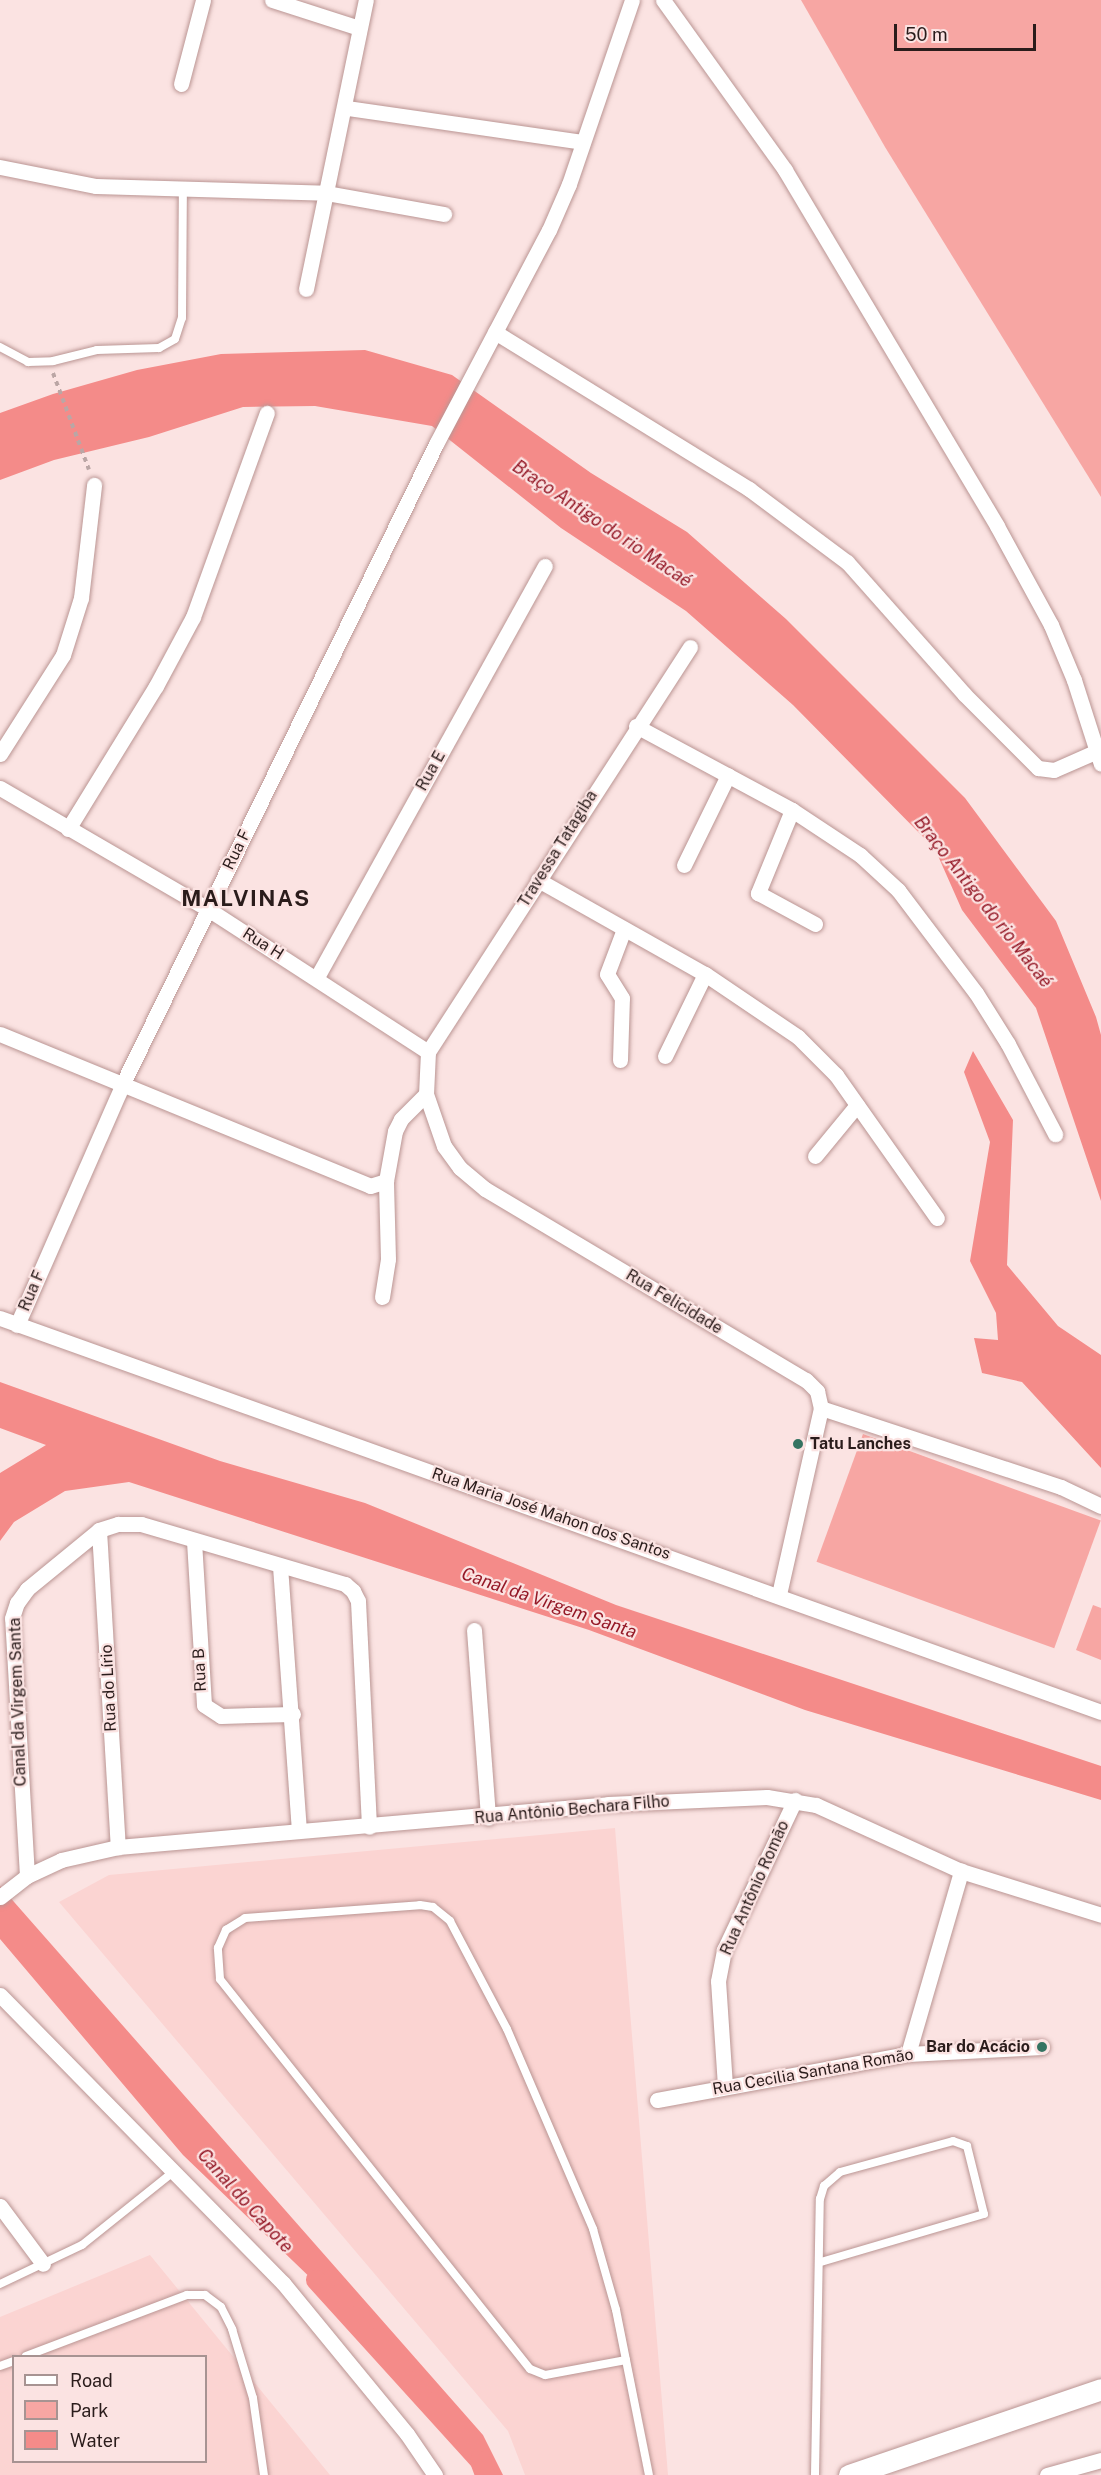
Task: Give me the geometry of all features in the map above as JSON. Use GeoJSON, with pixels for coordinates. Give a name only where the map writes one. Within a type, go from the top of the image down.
{"type":"FeatureCollection","features":[{"type":"Feature","properties":{"kind":"main road"},"geometry":{"type":"LineString","coordinates":[[849,2475],[1101,2389]]}},
{"type":"Feature","properties":{"kind":"street"},"geometry":{"type":"LineString","coordinates":[[180,84],[203,0]]}},
{"type":"Feature","properties":{"kind":"street"},"geometry":{"type":"LineString","coordinates":[[272,0],[360,28]]}},
{"type":"Feature","properties":{"kind":"street"},"geometry":{"type":"LineString","coordinates":[[306,289],[347,108],[366,0]]}},
{"type":"Feature","properties":{"kind":"street","name":"Rua F"},"geometry":{"type":"LineString","coordinates":[[17,1325],[123,1083],[436,444],[549,230],[632,0]]}},
{"type":"Feature","properties":{"kind":"street"},"geometry":{"type":"LineString","coordinates":[[495,332],[749,489],[847,562],[964,694],[1038,768],[1054,770],[1099,757],[1051,625],[997,526],[785,170],[663,0]]}},
{"type":"Feature","properties":{"kind":"street"},"geometry":{"type":"LineString","coordinates":[[347,108],[582,142]]}},
{"type":"Feature","properties":{"kind":"street"},"geometry":{"type":"LineString","coordinates":[[0,167],[41,178],[96,186],[326,193],[444,214]]}},
{"type":"Feature","properties":{"kind":"street"},"geometry":{"type":"LineString","coordinates":[[68,829],[156,686],[193,616],[267,413]]}},
{"type":"Feature","properties":{"kind":"street"},"geometry":{"type":"LineString","coordinates":[[0,754],[63,655],[81,598],[94,485]]}},
{"type":"Feature","properties":{"kind":"street","name":"Rua E"},"geometry":{"type":"LineString","coordinates":[[316,977],[545,566]]}},
{"type":"Feature","properties":{"kind":"street","name":"Travessa Tatagiba"},"geometry":{"type":"LineString","coordinates":[[428,1052],[636,726],[690,647]]}},
{"type":"Feature","properties":{"kind":"street"},"geometry":{"type":"LineString","coordinates":[[636,726],[792,810],[860,855],[898,890],[976,993],[1008,1044],[1054,1134]]}},
{"type":"Feature","properties":{"kind":"street"},"geometry":{"type":"LineString","coordinates":[[684,865],[728,775]]}},
{"type":"Feature","properties":{"kind":"street","name":"Rua H"},"geometry":{"type":"LineString","coordinates":[[0,788],[208,909],[316,977],[428,1052]]}},
{"type":"Feature","properties":{"kind":"street"},"geometry":{"type":"LineString","coordinates":[[792,810],[758,893],[815,924]]}},
{"type":"Feature","properties":{"kind":"street"},"geometry":{"type":"LineString","coordinates":[[538,880],[705,974],[798,1037],[836,1075],[937,1218]]}},
{"type":"Feature","properties":{"kind":"street"},"geometry":{"type":"LineString","coordinates":[[620,1060],[622,998],[607,974],[624,929]]}},
{"type":"Feature","properties":{"kind":"street"},"geometry":{"type":"LineString","coordinates":[[665,1056],[705,974]]}},
{"type":"Feature","properties":{"kind":"street"},"geometry":{"type":"LineString","coordinates":[[0,1034],[370,1186],[379,1186],[386,1180]]}},
{"type":"Feature","properties":{"kind":"street","name":"Rua Felicidade"},"geometry":{"type":"LineString","coordinates":[[428,1052],[426,1094],[444,1146],[460,1168],[485,1189],[806,1380],[817,1391],[821,1408]]}},
{"type":"Feature","properties":{"kind":"street"},"geometry":{"type":"LineString","coordinates":[[382,1297],[388,1259],[386,1180],[395,1131],[426,1094]]}},
{"type":"Feature","properties":{"kind":"street"},"geometry":{"type":"LineString","coordinates":[[815,1156],[857,1106]]}},
{"type":"Feature","properties":{"kind":"street","name":"Rua Maria José Mahon dos Santos"},"geometry":{"type":"LineString","coordinates":[[0,1318],[780,1594],[1101,1712]]}},
{"type":"Feature","properties":{"kind":"street"},"geometry":{"type":"LineString","coordinates":[[780,1594],[821,1408],[1061,1487],[1101,1506]]}},
{"type":"Feature","properties":{"kind":"street","name":"Canal da Virgem Santa"},"geometry":{"type":"LineString","coordinates":[[27,1876],[12,1618],[16,1603],[27,1589],[99,1530],[118,1524],[141,1524],[345,1584],[358,1601],[369,1827]]}},
{"type":"Feature","properties":{"kind":"street","name":"Rua do Lírio"},"geometry":{"type":"LineString","coordinates":[[99,1530],[118,1847]]}},
{"type":"Feature","properties":{"kind":"street","name":"Rua B"},"geometry":{"type":"LineString","coordinates":[[194,1541],[204,1705],[220,1716],[293,1714]]}},
{"type":"Feature","properties":{"kind":"street"},"geometry":{"type":"LineString","coordinates":[[280,1566],[293,1714],[299,1829]]}},
{"type":"Feature","properties":{"kind":"street"},"geometry":{"type":"LineString","coordinates":[[474,1630],[488,1817]]}},
{"type":"Feature","properties":{"kind":"street","name":"Rua Antônio Bechara Filho"},"geometry":{"type":"LineString","coordinates":[[4,1894],[27,1876],[61,1860],[118,1847],[299,1829],[369,1827],[488,1817],[608,1804],[766,1797],[816,1804],[962,1871],[1101,1915]]}},
{"type":"Feature","properties":{"kind":"street","name":"Rua Antônio Romão"},"geometry":{"type":"LineString","coordinates":[[725,2086],[718,1981],[724,1950],[795,1800]]}},
{"type":"Feature","properties":{"kind":"street"},"geometry":{"type":"LineString","coordinates":[[908,2054],[962,1871]]}},
{"type":"Feature","properties":{"kind":"street"},"geometry":{"type":"LineString","coordinates":[[0,1995],[172,2173],[283,2283],[407,2434],[435,2475]]}},
{"type":"Feature","properties":{"kind":"street","name":"Rua Cecilia Santana Romão"},"geometry":{"type":"LineString","coordinates":[[657,2100],[908,2054],[1042,2047]]}},
{"type":"Feature","properties":{"kind":"street"},"geometry":{"type":"LineString","coordinates":[[0,2206],[43,2264]]}},
{"type":"Feature","properties":{"kind":"street"},"geometry":{"type":"LineString","coordinates":[[1047,2475],[1101,2460]]}},
{"type":"Feature","properties":{"kind":"lane"},"geometry":{"type":"LineString","coordinates":[[0,347],[28,362],[49,361],[97,350],[159,348],[175,339],[182,318],[183,188]]}},
{"type":"Feature","properties":{"kind":"lane"},"geometry":{"type":"LineString","coordinates":[[626,2360],[545,2374],[530,2369],[220,1979],[218,1948],[226,1930],[245,1918],[420,1905],[433,1907],[450,1921],[507,2029],[593,2229],[626,2360],[649,2475]]}},
{"type":"Feature","properties":{"kind":"lane"},"geometry":{"type":"LineString","coordinates":[[815,2475],[821,2262],[820,2199],[831,2179],[840,2172],[953,2140],[967,2146],[984,2214],[821,2262]]}},
{"type":"Feature","properties":{"kind":"lane"},"geometry":{"type":"LineString","coordinates":[[0,2284],[43,2264],[107,2228],[172,2173]]}},
{"type":"Feature","properties":{"kind":"lane"},"geometry":{"type":"LineString","coordinates":[[29,2355],[187,2295],[205,2295],[221,2307],[232,2329],[253,2398],[264,2475]]}},
{"type":"Feature","properties":{"kind":"path"},"geometry":{"type":"LineString","coordinates":[[49,361],[94,485]]}},
{"type":"Feature","properties":{"kind":"shaded area"},"geometry":{"type":"Polygon","coordinates":[[[615,1828],[668,2475],[525,2475],[508,2431],[59,1902],[109,1875],[615,1828]]]}},
{"type":"Feature","properties":{"kind":"shaded area"},"geometry":{"type":"Polygon","coordinates":[[[150,2255],[330,2475],[0,2475],[0,2317],[150,2255]]]}},
{"type":"Feature","properties":{"kind":"green space"},"geometry":{"type":"Polygon","coordinates":[[[801,0],[1101,0],[1101,497],[885,147],[801,0]]]}},
{"type":"Feature","properties":{"kind":"green space"},"geometry":{"type":"Polygon","coordinates":[[[863,1434],[1101,1521],[1054,1648],[816,1562],[863,1434]]]}},
{"type":"Feature","properties":{"kind":"green space"},"geometry":{"type":"Polygon","coordinates":[[[1093,1605],[1101,1608],[1101,1660],[1076,1650],[1093,1605]]]}},
{"type":"Feature","properties":{"kind":"water","name":"Braço Antigo do rio Macaé"},"geometry":{"type":"Polygon","coordinates":[[[365,350],[452,375],[591,473],[687,532],[786,619],[965,798],[1056,921],[1096,1017],[1101,1035],[1101,1201],[1036,1008],[962,910],[935,849],[793,705],[686,611],[561,528],[432,426],[315,406],[243,407],[149,437],[54,460],[0,480],[0,413],[53,394],[137,370],[221,354],[365,350]]]}},
{"type":"Feature","properties":{"kind":"water"},"geometry":{"type":"Polygon","coordinates":[[[973,1051],[1013,1120],[1007,1265],[1058,1326],[1101,1355],[1101,1468],[1022,1382],[982,1373],[974,1338],[998,1340],[996,1313],[970,1261],[990,1142],[964,1072],[973,1051]]]}},
{"type":"Feature","properties":{"kind":"water"},"geometry":{"type":"Polygon","coordinates":[[[0,1382],[220,1461],[365,1503],[616,1605],[1101,1766],[1101,1800],[805,1710],[589,1630],[129,1482],[65,1491],[14,1522],[0,1541],[0,1473],[46,1445],[0,1428],[0,1382]]]}},
{"type":"Feature","properties":{"kind":"water"},"geometry":{"type":"Polygon","coordinates":[[[0,1886],[483,2435],[503,2475],[479,2475],[465,2443],[347,2313],[183,2155],[0,1939],[0,1886]]]}},
{"type":"Feature","properties":{"kind":"waterway","name":"Canal do Capote"},"geometry":{"type":"LineString","coordinates":[[316,2280],[480,2461],[485,2475]]}},
{"type":"Feature","properties":{"kind":"place","name":"Tatu Lanches"},"geometry":{"type":"Point","coordinates":[798,1444]}},
{"type":"Feature","properties":{"kind":"place","name":"Bar do Acácio"},"geometry":{"type":"Point","coordinates":[1042,2047]}},
{"type":"Feature","properties":{"kind":"district","name":"MALVINAS"},"geometry":{"type":"Point","coordinates":[246,899]}}]}
